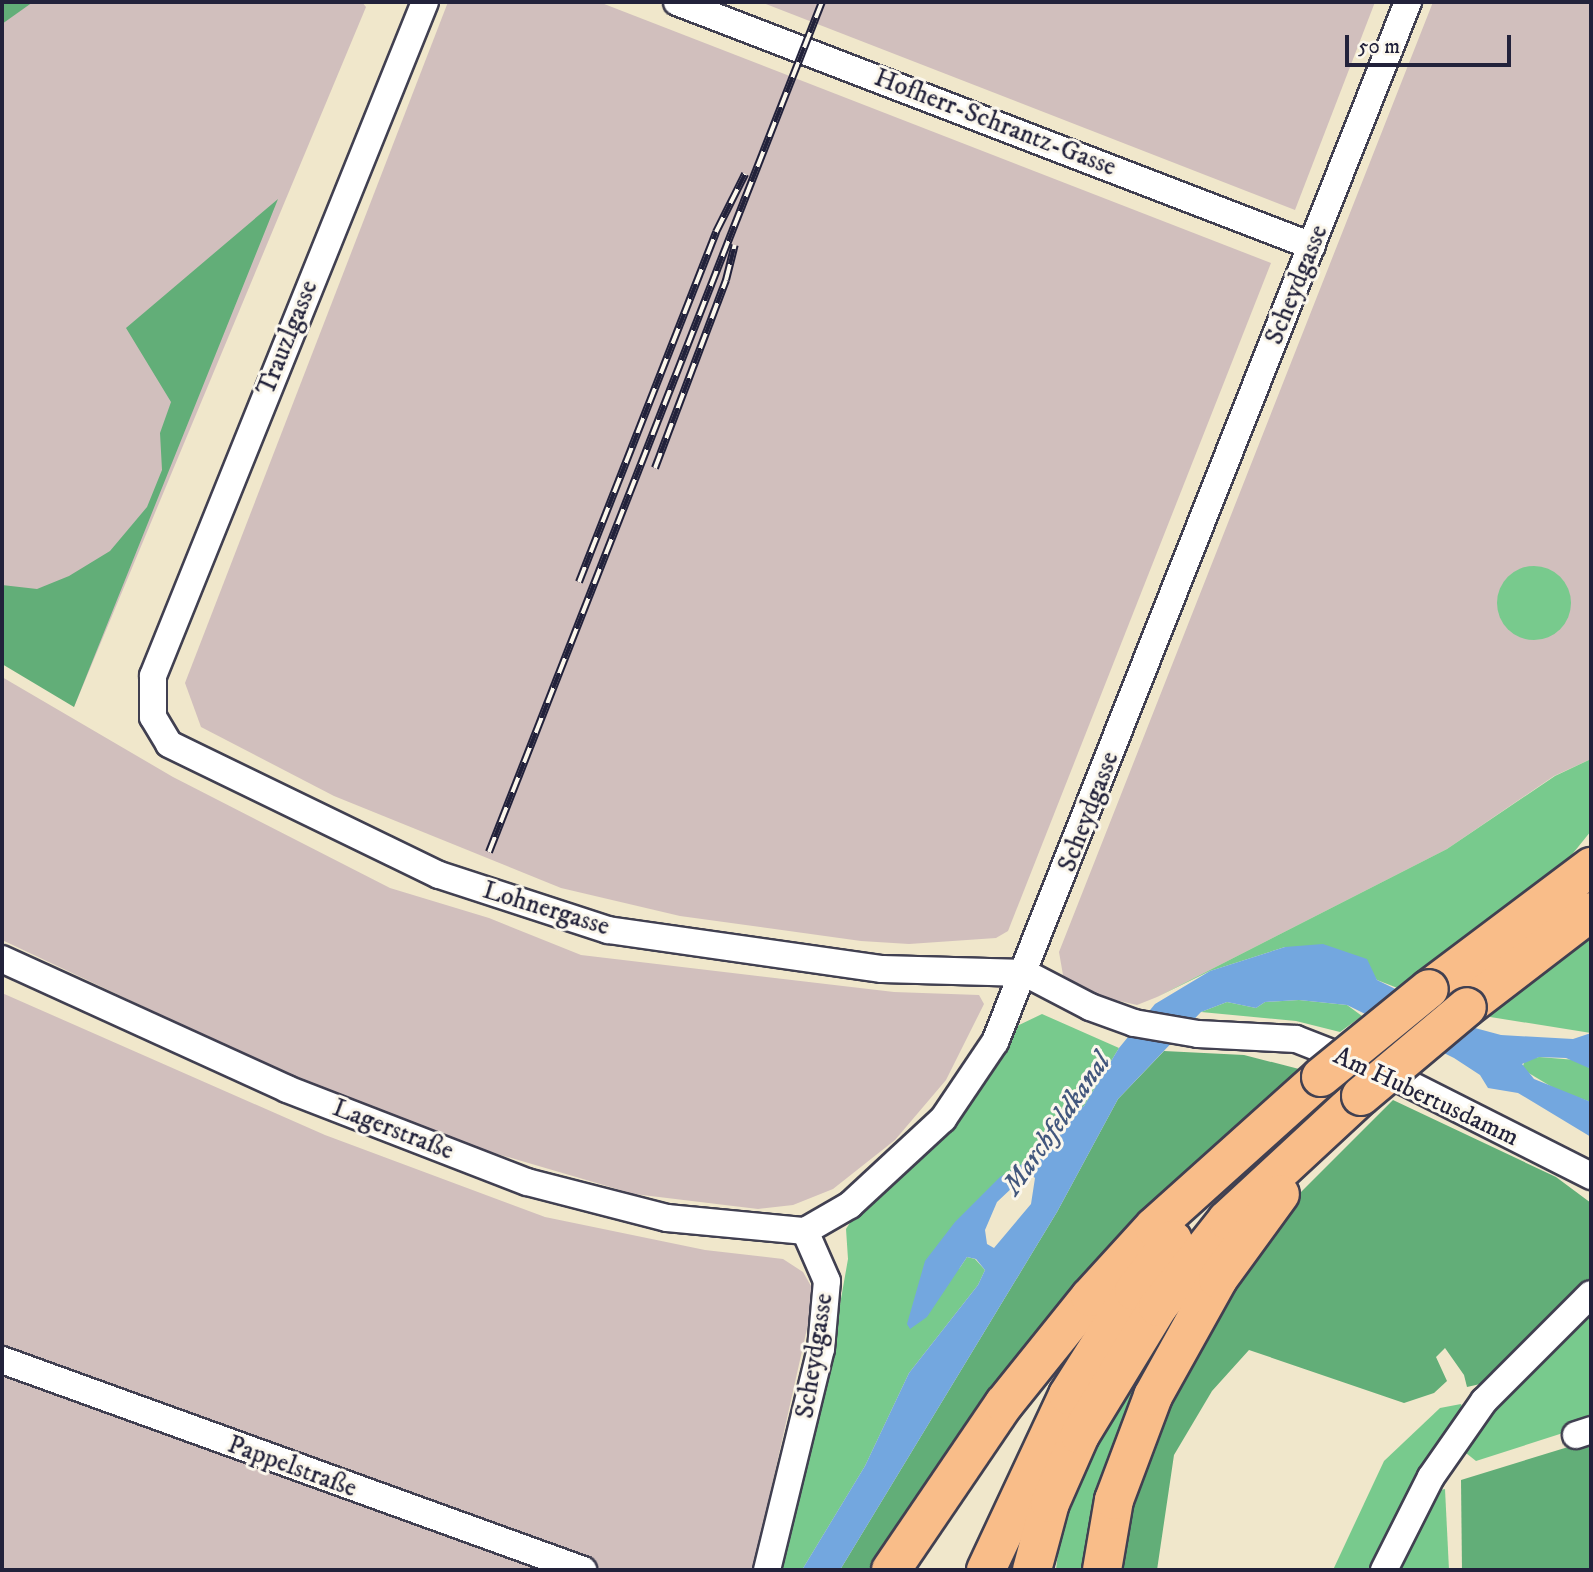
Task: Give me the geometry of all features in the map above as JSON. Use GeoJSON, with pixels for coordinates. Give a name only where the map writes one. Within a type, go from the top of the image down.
{"type":"FeatureCollection","features":[{"type":"Feature","properties":{"kind":"highway"},"geometry":{"type":"LineString","coordinates":[[891,1570],[959,1466],[1047,1348],[1154,1227],[1321,1077],[1429,989],[1591,867]]}},
{"type":"Feature","properties":{"kind":"highway"},"geometry":{"type":"LineString","coordinates":[[1032,1570],[1063,1471],[1129,1350],[1227,1220],[1360,1097],[1466,1007],[1591,912]]}},
{"type":"Feature","properties":{"kind":"highway"},"geometry":{"type":"LineString","coordinates":[[1102,1570],[1107,1532],[1123,1469],[1171,1358],[1218,1279],[1319,1136]]}},
{"type":"Feature","properties":{"kind":"highway"},"geometry":{"type":"LineString","coordinates":[[986,1570],[1040,1450],[1101,1340],[1242,1149]]}},
{"type":"Feature","properties":{"kind":"street","name":"Trauzlgasse"},"geometry":{"type":"LineString","coordinates":[[153,676],[425,2]]}},
{"type":"Feature","properties":{"kind":"street","name":"Hofherr-Schrantz-Gasse"},"geometry":{"type":"LineString","coordinates":[[677,2],[1312,246]]}},
{"type":"Feature","properties":{"kind":"street","name":"Scheydgasse"},"geometry":{"type":"LineString","coordinates":[[767,1570],[821,1349],[827,1281],[804,1231],[850,1205],[943,1119],[995,1042],[1025,973],[1408,2]]}},
{"type":"Feature","properties":{"kind":"street","name":"Lohnergasse"},"geometry":{"type":"LineString","coordinates":[[153,676],[153,717],[169,744],[439,875],[608,930],[684,944],[882,970],[1025,973]]}},
{"type":"Feature","properties":{"kind":"street","name":"Lagerstraße"},"geometry":{"type":"LineString","coordinates":[[2,959],[287,1089],[527,1182],[667,1218],[804,1231]]}},
{"type":"Feature","properties":{"kind":"street","name":"Am Hubertusdamm"},"geometry":{"type":"LineString","coordinates":[[1025,973],[1090,1007],[1134,1023],[1198,1034],[1296,1039],[1403,1081],[1591,1176]]}},
{"type":"Feature","properties":{"kind":"street"},"geometry":{"type":"LineString","coordinates":[[1384,1570],[1431,1477],[1484,1401],[1591,1294]]}},
{"type":"Feature","properties":{"kind":"street","name":"Pappelstraße"},"geometry":{"type":"LineString","coordinates":[[2,1360],[583,1570]]}},
{"type":"Feature","properties":{"kind":"shaded area"},"geometry":{"type":"Polygon","coordinates":[[[29,2],[362,2],[366,7],[74,707],[2,636],[2,23],[29,2]]]}},
{"type":"Feature","properties":{"kind":"shaded area"},"geometry":{"type":"Polygon","coordinates":[[[448,2],[599,2],[1271,263],[1008,931],[996,938],[909,944],[861,941],[680,916],[561,888],[334,796],[201,727],[185,683],[448,2]]]}},
{"type":"Feature","properties":{"kind":"shaded area"},"geometry":{"type":"Polygon","coordinates":[[[761,2],[1375,2],[1295,210],[761,2]]]}},
{"type":"Feature","properties":{"kind":"shaded area"},"geometry":{"type":"Polygon","coordinates":[[[1433,2],[1591,2],[1591,759],[1554,776],[1447,849],[1157,997],[1137,1005],[1085,993],[1063,975],[1059,952],[1433,2]]]}},
{"type":"Feature","properties":{"kind":"shaded area"},"geometry":{"type":"Polygon","coordinates":[[[2,677],[173,777],[390,888],[489,918],[581,955],[894,992],[979,995],[984,1004],[946,1080],[895,1140],[833,1189],[793,1205],[758,1209],[634,1194],[443,1138],[295,1078],[2,940],[2,677]]]}},
{"type":"Feature","properties":{"kind":"shaded area"},"geometry":{"type":"Polygon","coordinates":[[[2,993],[325,1135],[545,1217],[705,1250],[783,1259],[803,1272],[815,1293],[753,1570],[2,1569],[2,993]]]}},
{"type":"Feature","properties":{"kind":"green space"},"geometry":{"type":"Polygon","coordinates":[[[2,2],[33,2],[2,24],[2,2]]]}},
{"type":"Feature","properties":{"kind":"green space"},"geometry":{"type":"Polygon","coordinates":[[[278,199],[74,707],[2,664],[2,585],[37,589],[69,576],[110,551],[147,507],[162,470],[160,433],[171,402],[126,328],[278,199]]]}},
{"type":"Feature","properties":{"kind":"green space"},"geometry":{"type":"Polygon","coordinates":[[[1534,566],[1548,569],[1560,577],[1568,589],[1571,603],[1568,617],[1560,629],[1548,637],[1534,640],[1520,637],[1508,629],[1500,617],[1497,603],[1500,589],[1508,577],[1520,569],[1534,566]]]}},
{"type":"Feature","properties":{"kind":"green space"},"geometry":{"type":"Polygon","coordinates":[[[1591,759],[1591,831],[1553,878],[1400,989],[1377,980],[1368,968],[1285,947],[1210,971],[1157,997],[1447,849],[1555,776],[1591,759]]]}},
{"type":"Feature","properties":{"kind":"green space"},"geometry":{"type":"Polygon","coordinates":[[[1591,934],[1591,1033],[1484,1016],[1591,934]]]}},
{"type":"Feature","properties":{"kind":"green space"},"geometry":{"type":"Polygon","coordinates":[[[1299,1000],[1347,1005],[1362,1016],[1340,1032],[1296,1021],[1201,1012],[1227,1002],[1256,1008],[1265,1002],[1299,1000]]]}},
{"type":"Feature","properties":{"kind":"green space"},"geometry":{"type":"Polygon","coordinates":[[[1042,1014],[1119,1048],[1084,1106],[1057,1125],[1045,1151],[1000,1178],[985,1196],[959,1269],[967,1257],[975,1259],[985,1270],[978,1285],[909,1373],[865,1466],[802,1570],[770,1570],[832,1350],[848,1259],[846,1229],[861,1205],[985,1079],[1017,1026],[1042,1014]]]}},
{"type":"Feature","properties":{"kind":"green space"},"geometry":{"type":"Polygon","coordinates":[[[1164,1051],[1244,1055],[1299,1069],[1142,1216],[876,1570],[840,1570],[1057,1212],[1118,1099],[1164,1051]]]}},
{"type":"Feature","properties":{"kind":"green space"},"geometry":{"type":"Polygon","coordinates":[[[1539,1057],[1576,1060],[1591,1069],[1591,1102],[1557,1090],[1522,1069],[1525,1060],[1539,1057]]]}},
{"type":"Feature","properties":{"kind":"green space"},"geometry":{"type":"Polygon","coordinates":[[[1393,1100],[1556,1177],[1591,1203],[1591,1280],[1489,1382],[1467,1387],[1464,1375],[1445,1348],[1436,1357],[1447,1381],[1434,1393],[1404,1403],[1249,1350],[1212,1391],[1174,1455],[1157,1570],[1119,1570],[1130,1507],[1166,1409],[1213,1320],[1278,1215],[1393,1100]]]}},
{"type":"Feature","properties":{"kind":"green space"},"geometry":{"type":"Polygon","coordinates":[[[1207,1260],[1089,1570],[1056,1570],[1060,1534],[1126,1379],[1207,1260]]]}},
{"type":"Feature","properties":{"kind":"green space"},"geometry":{"type":"Polygon","coordinates":[[[1591,1310],[1591,1424],[1476,1461],[1466,1453],[1471,1434],[1591,1310]]]}},
{"type":"Feature","properties":{"kind":"green space"},"geometry":{"type":"Polygon","coordinates":[[[1461,1404],[1464,1412],[1370,1570],[1333,1570],[1384,1461],[1440,1408],[1461,1404]]]}},
{"type":"Feature","properties":{"kind":"green space"},"geometry":{"type":"Polygon","coordinates":[[[1591,1440],[1591,1570],[1462,1570],[1461,1480],[1591,1440]]]}},
{"type":"Feature","properties":{"kind":"green space"},"geometry":{"type":"Polygon","coordinates":[[[1445,1489],[1449,1570],[1396,1570],[1431,1492],[1445,1489]]]}},
{"type":"Feature","properties":{"kind":"water"},"geometry":{"type":"Polygon","coordinates":[[[1323,944],[1367,959],[1377,980],[1475,1028],[1501,1035],[1573,1039],[1591,1033],[1591,1069],[1566,1058],[1539,1057],[1522,1064],[1534,1079],[1591,1102],[1591,1137],[1518,1093],[1488,1088],[1480,1075],[1454,1058],[1347,1005],[1299,1000],[1265,1002],[1256,1008],[1227,1002],[1201,1012],[1118,1099],[1057,1212],[840,1570],[802,1570],[865,1466],[909,1373],[978,1285],[985,1270],[976,1259],[967,1257],[927,1317],[910,1329],[907,1324],[925,1261],[955,1222],[1000,1177],[1045,1151],[1057,1125],[1084,1106],[1119,1048],[1155,1004],[1210,971],[1285,947],[1323,944]],[[1029,1172],[997,1202],[985,1230],[987,1244],[994,1248],[1031,1204],[1035,1178],[1029,1172]]]}},
{"type":"Feature","properties":{"kind":"railway"},"geometry":{"type":"LineString","coordinates":[[489,852],[822,2]]}},
{"type":"Feature","properties":{"kind":"railway"},"geometry":{"type":"LineString","coordinates":[[579,582],[716,232],[745,174]]}},
{"type":"Feature","properties":{"kind":"railway"},"geometry":{"type":"LineString","coordinates":[[655,468],[726,280],[735,245]]}},
{"type":"Feature","properties":{"kind":"water label","name":"Marchfeldkanal"},"geometry":{"type":"Point","coordinates":[1057,1124]}}]}
